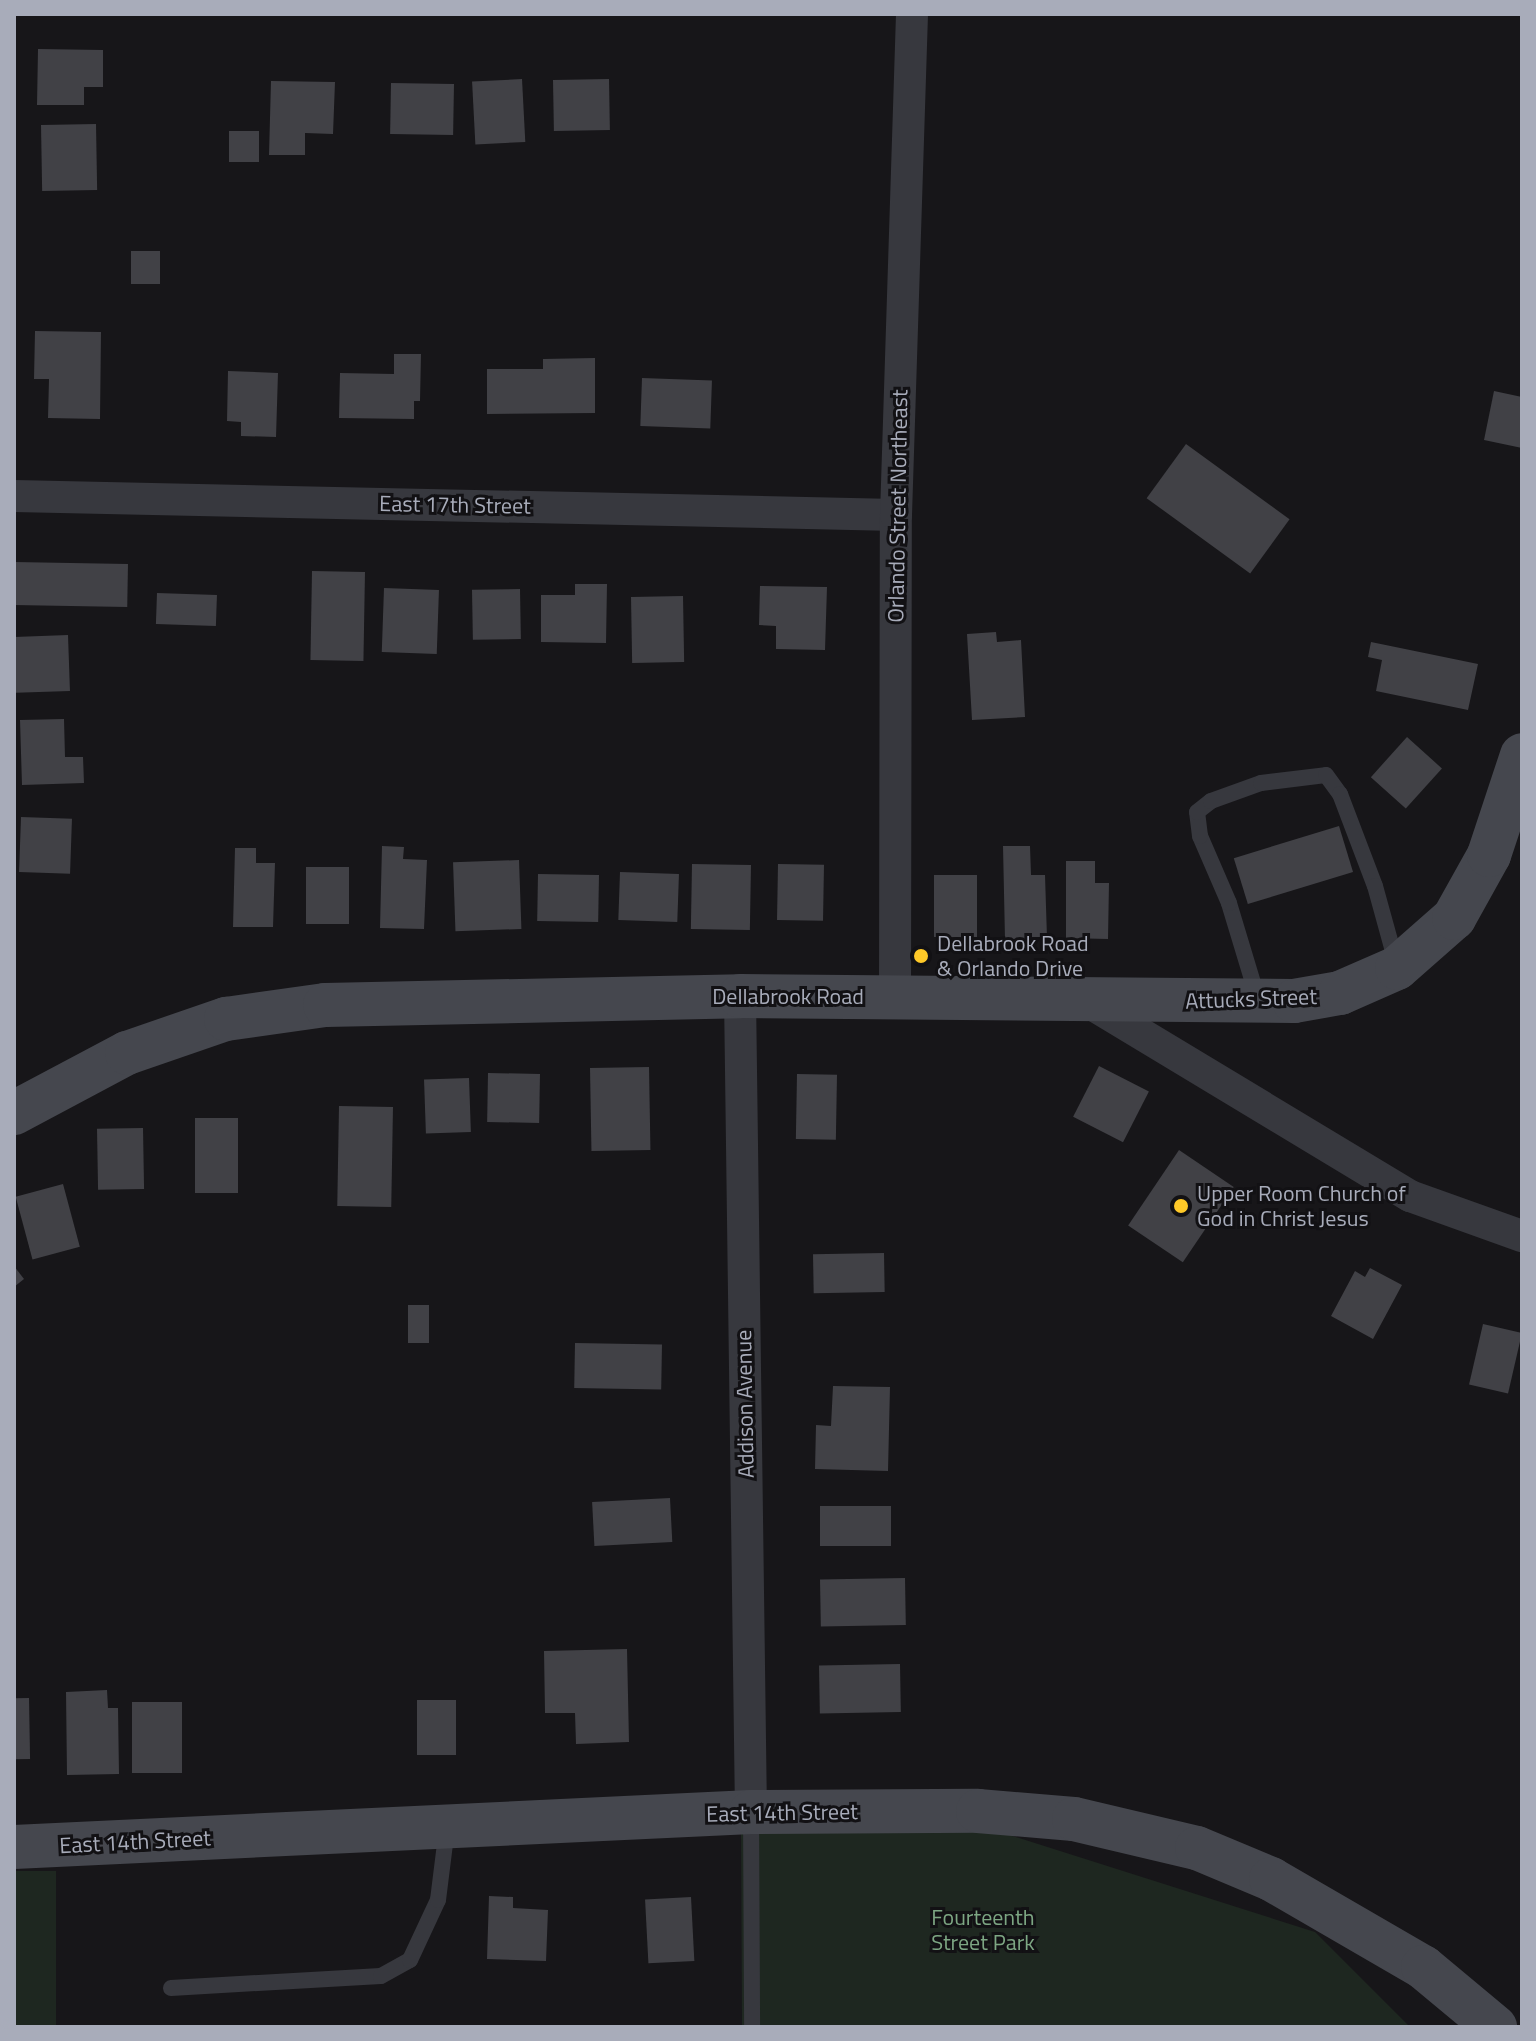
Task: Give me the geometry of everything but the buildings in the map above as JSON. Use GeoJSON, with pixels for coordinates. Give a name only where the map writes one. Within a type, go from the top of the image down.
{"type":"FeatureCollection","features":[{"type":"Feature","properties":{"kind":"street","name":"Orlando Street Northeast"},"geometry":{"type":"LineString","coordinates":[[895,997],[896,515],[912,14]]}},
{"type":"Feature","properties":{"kind":"street","name":"East 17th Street"},"geometry":{"type":"LineString","coordinates":[[14,496],[896,515]]}},
{"type":"Feature","properties":{"kind":"street","name":"Attucks Street"},"geometry":{"type":"LineString","coordinates":[[1085,1000],[1258,1001],[1340,993],[1397,968],[1439,934],[1467,899],[1489,855],[1518,781]]}},
{"type":"Feature","properties":{"kind":"street","name":"Dellabrook Road"},"geometry":{"type":"LineString","coordinates":[[14,1113],[127,1053],[226,1019],[325,1005],[740,996],[1085,1000]]}},
{"type":"Feature","properties":{"kind":"street","name":"Addison Avenue"},"geometry":{"type":"LineString","coordinates":[[740,996],[751,1812]]}},
{"type":"Feature","properties":{"kind":"street"},"geometry":{"type":"LineString","coordinates":[[1085,1000],[1410,1196],[1522,1236]]}},
{"type":"Feature","properties":{"kind":"street","name":"East 14th Street"},"geometry":{"type":"LineString","coordinates":[[14,1847],[751,1812],[978,1811],[1136,1830],[1271,1879],[1355,1923],[1423,1967],[1495,2027]]}},
{"type":"Feature","properties":{"kind":"lane"},"geometry":{"type":"LineString","coordinates":[[1258,1001],[1229,903],[1200,836],[1197,812],[1211,801],[1261,783],[1326,775],[1340,794],[1375,886],[1397,968]]}},
{"type":"Feature","properties":{"kind":"lane"},"geometry":{"type":"LineString","coordinates":[[751,1812],[752,2027]]}},
{"type":"Feature","properties":{"kind":"lane"},"geometry":{"type":"LineString","coordinates":[[171,1988],[381,1976],[410,1960],[438,1900],[447,1827]]}},
{"type":"Feature","properties":{"kind":"green space","name":"Fourteenth Street Park"},"geometry":{"type":"Polygon","coordinates":[[[994,1830],[1315,1932],[1410,2027],[742,2027],[741,1833],[994,1830]]]}},
{"type":"Feature","properties":{"kind":"green space"},"geometry":{"type":"Polygon","coordinates":[[[14,1871],[56,1871],[56,2027],[14,2027],[14,1871]]]}},
{"type":"Feature","properties":{"kind":"place","name":"Dellabrook Road & Orlando Drive"},"geometry":{"type":"Point","coordinates":[921,956]}},
{"type":"Feature","properties":{"kind":"place","name":"Upper Room Church of God in Christ Jesus"},"geometry":{"type":"Point","coordinates":[1181,1206]}}]}
